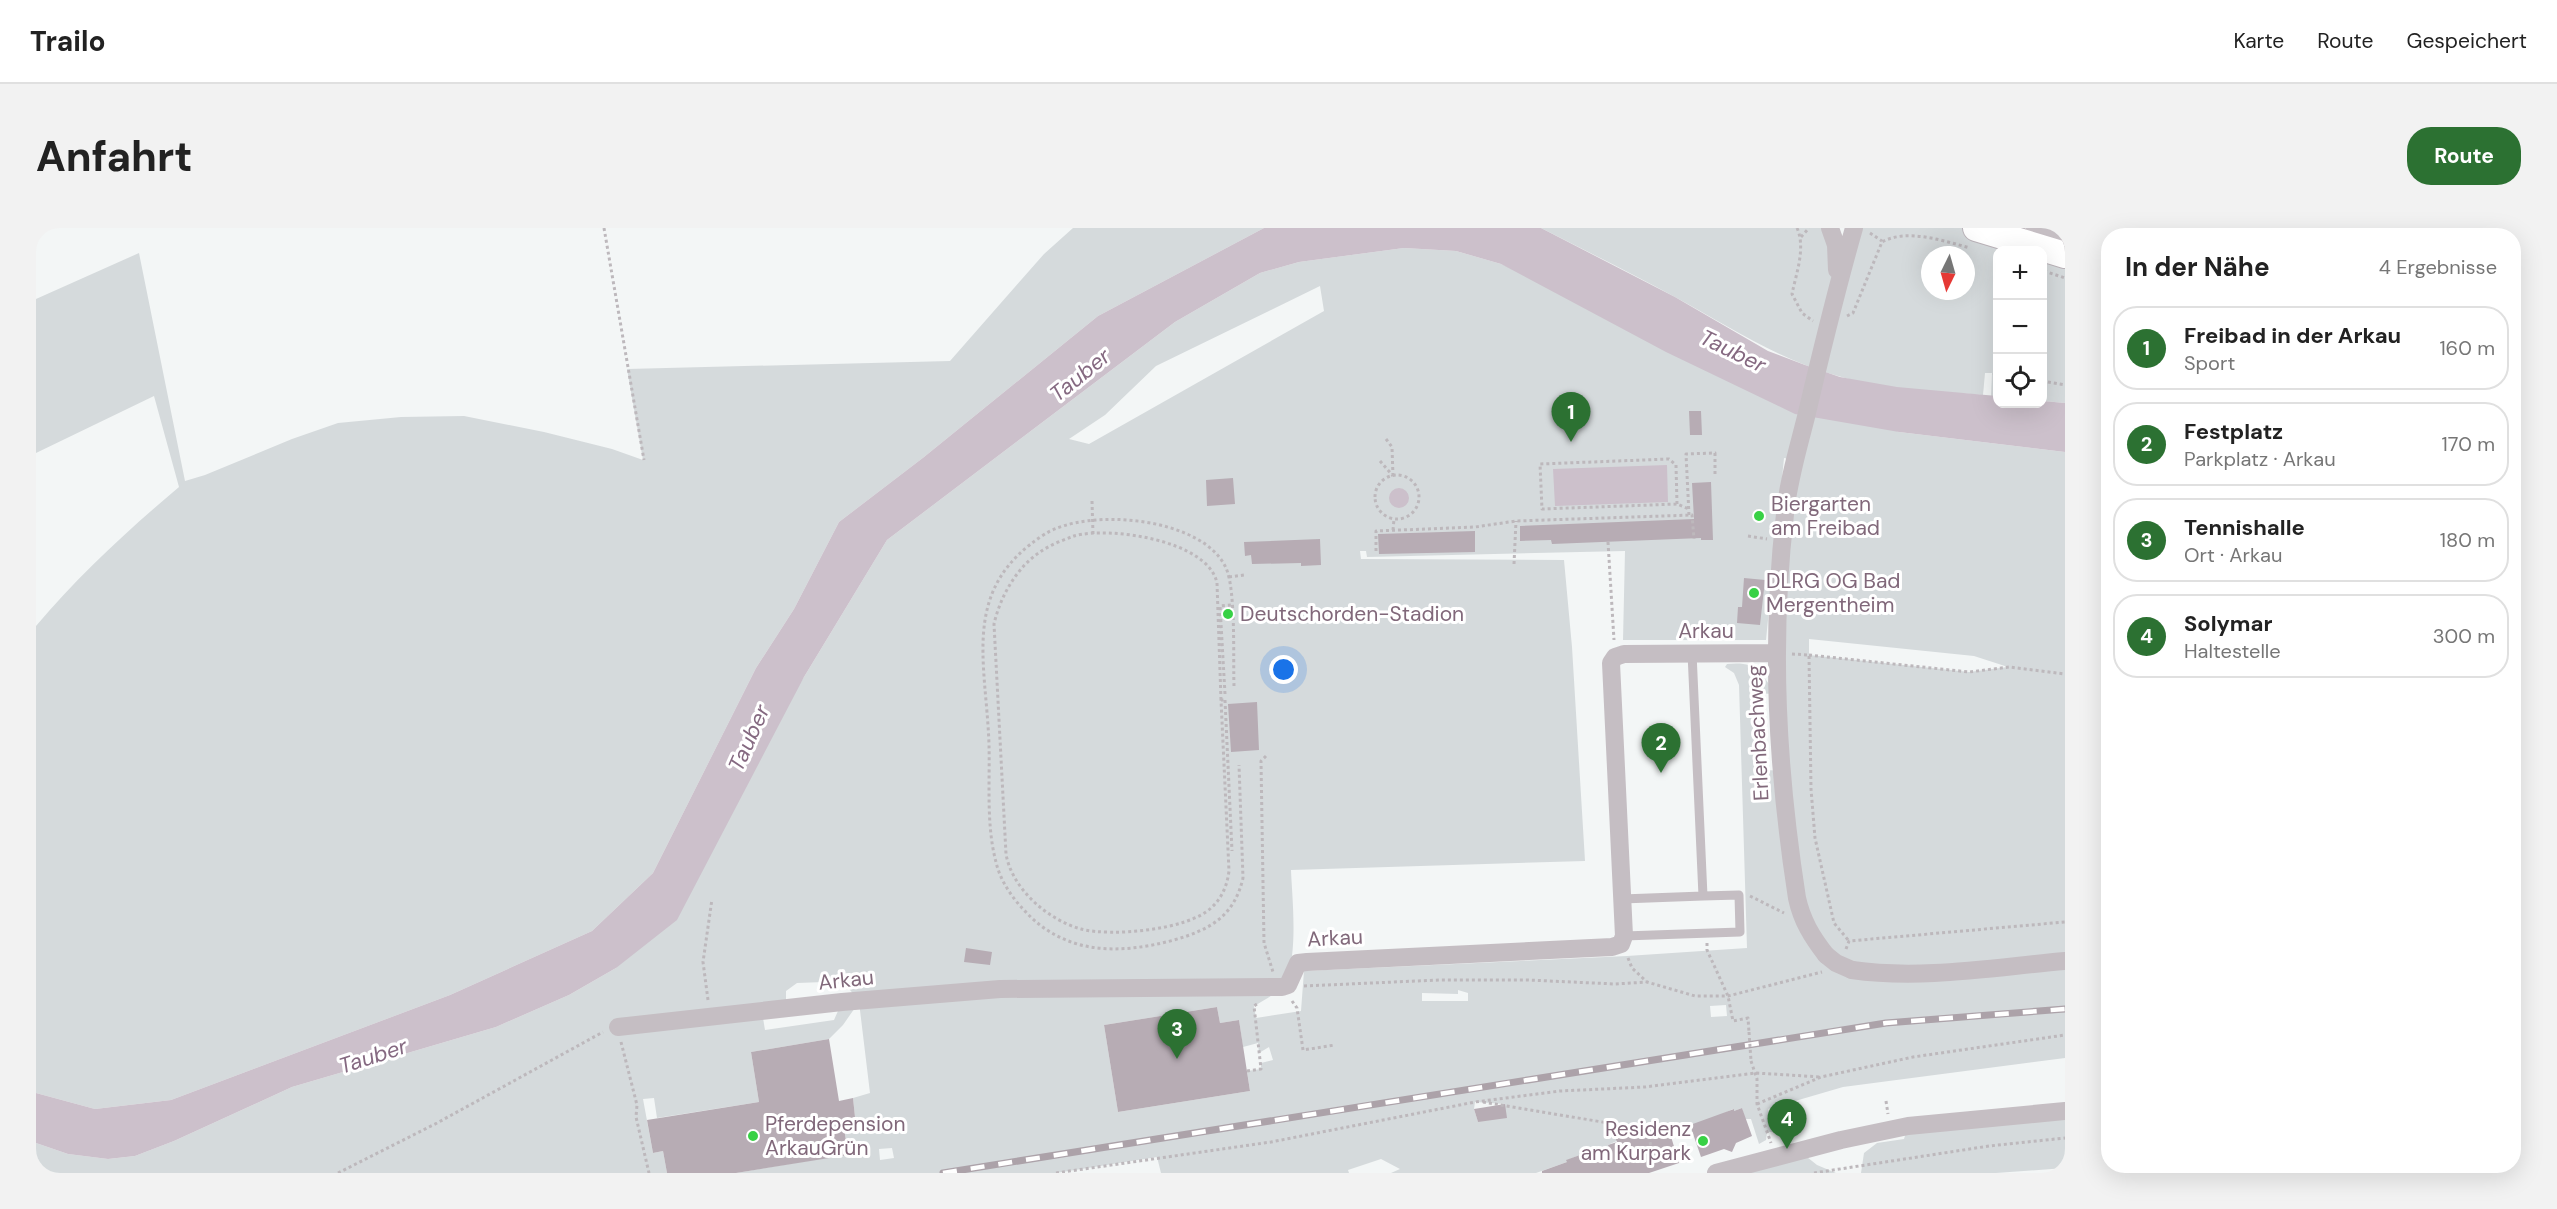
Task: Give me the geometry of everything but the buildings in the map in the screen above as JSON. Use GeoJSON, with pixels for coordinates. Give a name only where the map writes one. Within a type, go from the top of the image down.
{"type":"FeatureCollection","features":[{"type":"Feature","properties":{"kind":"street"},"geometry":{"type":"LineString","coordinates":[[1830,228],[1836,245],[1838,287]]}},
{"type":"Feature","properties":{"kind":"street"},"geometry":{"type":"LineString","coordinates":[[2035,228],[2065,238]]}},
{"type":"Feature","properties":{"kind":"street","name":"Erlenbachweg"},"geometry":{"type":"LineString","coordinates":[[1837,963],[1810,936],[1800,913],[1781,772],[1776,653],[1785,513],[1826,330],[1838,287],[1861,230]]}},
{"type":"Feature","properties":{"kind":"street"},"geometry":{"type":"LineString","coordinates":[[1975,239],[2065,255]]}},
{"type":"Feature","properties":{"kind":"street","name":"Arkau"},"geometry":{"type":"LineString","coordinates":[[1615,657],[1624,654],[1776,653]]}},
{"type":"Feature","properties":{"kind":"street"},"geometry":{"type":"LineString","coordinates":[[1615,657],[1611,663],[1610,673],[1624,936]]}},
{"type":"Feature","properties":{"kind":"street","name":"Arkau"},"geometry":{"type":"LineString","coordinates":[[618,1027],[935,993],[1000,989],[1282,987],[1288,985],[1298,963],[1612,947],[1621,944],[1624,936]]}},
{"type":"Feature","properties":{"kind":"street"},"geometry":{"type":"LineString","coordinates":[[1837,963],[1877,974],[1927,973],[2065,961]]}},
{"type":"Feature","properties":{"kind":"street"},"geometry":{"type":"LineString","coordinates":[[1716,1173],[1777,1156],[1908,1126],[2065,1111]]}},
{"type":"Feature","properties":{"kind":"lane"},"geometry":{"type":"LineString","coordinates":[[1692,653],[1702,896]]}},
{"type":"Feature","properties":{"kind":"lane"},"geometry":{"type":"LineString","coordinates":[[1622,899],[1738,894],[1740,932],[1624,936]]}},
{"type":"Feature","properties":{"kind":"path"},"geometry":{"type":"LineString","coordinates":[[604,228],[644,460]]}},
{"type":"Feature","properties":{"kind":"path"},"geometry":{"type":"LineString","coordinates":[[1797,228],[1801,237]]}},
{"type":"Feature","properties":{"kind":"path"},"geometry":{"type":"LineString","coordinates":[[1809,228],[1801,237],[1792,294],[1802,313],[1826,330],[1853,314],[1882,242],[1890,236],[1903,233],[1941,240],[1975,239]]}},
{"type":"Feature","properties":{"kind":"path"},"geometry":{"type":"LineString","coordinates":[[1861,230],[1882,242]]}},
{"type":"Feature","properties":{"kind":"path"},"geometry":{"type":"LineString","coordinates":[[2047,272],[2065,278]]}},
{"type":"Feature","properties":{"kind":"path"},"geometry":{"type":"LineString","coordinates":[[2047,382],[2065,385]]}},
{"type":"Feature","properties":{"kind":"path"},"geometry":{"type":"LineString","coordinates":[[1386,439],[1392,447],[1393,476]]}},
{"type":"Feature","properties":{"kind":"path"},"geometry":{"type":"LineString","coordinates":[[1689,515],[1686,454],[1715,453],[1715,476]]}},
{"type":"Feature","properties":{"kind":"path"},"geometry":{"type":"LineString","coordinates":[[1677,504],[1676,465],[1669,459],[1540,464],[1542,509],[1677,504],[1689,509]]}},
{"type":"Feature","properties":{"kind":"path"},"geometry":{"type":"LineString","coordinates":[[1380,461],[1393,476]]}},
{"type":"Feature","properties":{"kind":"path"},"geometry":{"type":"LineString","coordinates":[[1393,476],[1400,476],[1413,483],[1419,496],[1414,510],[1401,519],[1394,519],[1382,513],[1375,501],[1375,494],[1381,482],[1393,476]]}},
{"type":"Feature","properties":{"kind":"path"},"geometry":{"type":"LineString","coordinates":[[1092,501],[1093,534]]}},
{"type":"Feature","properties":{"kind":"path"},"geometry":{"type":"LineString","coordinates":[[1376,551],[1376,531],[1475,527],[1516,521],[1692,515],[1694,539]]}},
{"type":"Feature","properties":{"kind":"path"},"geometry":{"type":"LineString","coordinates":[[1393,530],[1394,519]]}},
{"type":"Feature","properties":{"kind":"path"},"geometry":{"type":"LineString","coordinates":[[1234,686],[1229,577],[1221,560],[1212,550],[1179,531],[1147,523],[1093,521],[1048,532],[1031,544],[1000,576],[989,597],[986,609],[983,654],[993,846],[996,864],[1014,899],[1042,928],[1060,939],[1097,948],[1118,949],[1150,945],[1189,935],[1209,927],[1222,918],[1232,906],[1243,878],[1239,765]]}},
{"type":"Feature","properties":{"kind":"path"},"geometry":{"type":"LineString","coordinates":[[1515,564],[1516,521]]}},
{"type":"Feature","properties":{"kind":"path"},"geometry":{"type":"LineString","coordinates":[[1093,534],[1137,536],[1174,545],[1197,558],[1215,575],[1221,700],[1229,871],[1225,889],[1209,909],[1196,917],[1159,928],[1110,933],[1093,932],[1066,924],[1038,905],[1021,887],[1008,866],[1007,860],[994,624],[1006,592],[1026,564],[1040,552],[1056,544],[1075,536],[1093,534]]}},
{"type":"Feature","properties":{"kind":"path"},"geometry":{"type":"LineString","coordinates":[[1748,536],[1775,540]]}},
{"type":"Feature","properties":{"kind":"path"},"geometry":{"type":"LineString","coordinates":[[1608,542],[1615,657]]}},
{"type":"Feature","properties":{"kind":"path"},"geometry":{"type":"LineString","coordinates":[[1229,577],[1244,575]]}},
{"type":"Feature","properties":{"kind":"path"},"geometry":{"type":"LineString","coordinates":[[1225,694],[1220,606],[1231,604]]}},
{"type":"Feature","properties":{"kind":"path"},"geometry":{"type":"LineString","coordinates":[[1776,653],[1969,672],[2009,667],[2065,674]]}},
{"type":"Feature","properties":{"kind":"path"},"geometry":{"type":"LineString","coordinates":[[1809,655],[1811,789],[1815,838],[1834,923],[1849,941]]}},
{"type":"Feature","properties":{"kind":"path"},"geometry":{"type":"LineString","coordinates":[[1221,700],[1224,700],[1232,851]]}},
{"type":"Feature","properties":{"kind":"path"},"geometry":{"type":"LineString","coordinates":[[1266,756],[1261,761],[1264,943],[1270,966],[1297,1008],[1303,1050],[1335,1045]]}},
{"type":"Feature","properties":{"kind":"path"},"geometry":{"type":"LineString","coordinates":[[1738,894],[1746,894],[1786,914],[1800,913]]}},
{"type":"Feature","properties":{"kind":"path"},"geometry":{"type":"LineString","coordinates":[[710,1017],[704,962],[712,899]]}},
{"type":"Feature","properties":{"kind":"path"},"geometry":{"type":"LineString","coordinates":[[1849,941],[2065,922]]}},
{"type":"Feature","properties":{"kind":"path"},"geometry":{"type":"LineString","coordinates":[[1707,933],[1707,950],[1728,996],[1733,1021],[1748,1018],[1751,1061],[1756,1073],[1757,1104],[1777,1156]]}},
{"type":"Feature","properties":{"kind":"path"},"geometry":{"type":"LineString","coordinates":[[1624,936],[1632,968],[1647,982]]}},
{"type":"Feature","properties":{"kind":"path"},"geometry":{"type":"LineString","coordinates":[[1247,1071],[1261,1069],[1254,1006],[1282,987],[1439,980],[1528,980],[1615,984],[1647,982],[1695,996],[1728,996],[1837,963],[1849,941]]}},
{"type":"Feature","properties":{"kind":"path"},"geometry":{"type":"LineString","coordinates":[[338,1173],[437,1123],[594,1035],[618,1027],[637,1105],[636,1117],[649,1173]]}},
{"type":"Feature","properties":{"kind":"path"},"geometry":{"type":"LineString","coordinates":[[1757,1104],[1821,1077],[1913,1057],[2065,1035]]}},
{"type":"Feature","properties":{"kind":"path"},"geometry":{"type":"LineString","coordinates":[[1056,1173],[1271,1142],[1475,1102],[1560,1091],[1646,1087],[1756,1073],[1821,1077]]}},
{"type":"Feature","properties":{"kind":"path"},"geometry":{"type":"LineString","coordinates":[[1886,1101],[1889,1122]]}},
{"type":"Feature","properties":{"kind":"path"},"geometry":{"type":"LineString","coordinates":[[1475,1102],[1505,1104],[1626,1126],[1639,1124],[1647,1132],[1652,1149]]}},
{"type":"Feature","properties":{"kind":"path"},"geometry":{"type":"LineString","coordinates":[[1814,1173],[1989,1146],[2065,1138]]}},
{"type":"Feature","properties":{"kind":"shaded area"},"geometry":{"type":"Polygon","coordinates":[[[1073,228],[1264,228],[1098,316],[924,457],[839,522],[794,609],[756,668],[653,873],[592,931],[450,995],[171,1100],[95,1109],[36,1093],[36,626],[104,554],[179,487],[154,396],[36,453],[36,299],[139,253],[185,481],[338,423],[401,417],[464,416],[544,432],[612,449],[643,460],[627,369],[950,361],[1044,254],[1073,228]]]}},
{"type":"Feature","properties":{"kind":"shaded area"},"geometry":{"type":"Polygon","coordinates":[[[1541,228],[1830,228],[1836,245],[1854,228],[1976,228],[2035,246],[1993,246],[1993,396],[1991,396],[1992,373],[1985,373],[1983,395],[1874,384],[1816,369],[1754,341],[1658,288],[1541,228]]]}},
{"type":"Feature","properties":{"kind":"shaded area"},"geometry":{"type":"Polygon","coordinates":[[[1404,248],[1456,251],[1501,264],[1899,432],[2065,452],[2065,1058],[1843,1087],[1768,1109],[1775,1132],[1767,1132],[1766,1140],[1759,1144],[1751,1119],[1745,1119],[1742,1108],[1734,1111],[1733,1109],[1718,1116],[1695,1135],[1691,1123],[1683,1126],[1682,1123],[1660,1133],[1664,1145],[1645,1151],[1640,1135],[1631,1138],[1629,1135],[1608,1145],[1613,1161],[1594,1167],[1590,1155],[1581,1158],[1580,1155],[1536,1173],[1391,1173],[1400,1169],[1381,1159],[1348,1170],[1349,1173],[1161,1173],[1157,1157],[1056,1173],[736,1173],[848,1154],[843,1120],[855,1117],[853,1098],[870,1093],[859,1002],[843,1025],[829,1039],[751,1052],[759,1102],[657,1118],[654,1098],[643,1099],[653,1153],[663,1151],[667,1173],[36,1173],[36,1143],[68,1154],[108,1159],[135,1156],[174,1141],[292,1087],[496,1027],[569,995],[616,968],[804,677],[887,540],[1175,322],[1260,273],[1299,262],[1404,248]],[[1320,286],[1156,366],[1105,415],[1069,439],[1089,444],[1324,311],[1320,286]],[[1784,458],[1766,640],[1623,640],[1625,551],[1367,557],[1366,551],[1360,551],[1361,559],[1564,560],[1572,647],[1585,861],[1291,870],[1294,931],[1291,964],[1281,987],[1254,1006],[1256,1018],[1301,1011],[1304,971],[1747,948],[1739,685],[1734,673],[1725,667],[1727,664],[1737,663],[1751,666],[1761,673],[1775,693],[1795,460],[1784,458]],[[1809,639],[1809,655],[1969,672],[2008,667],[1974,656],[1809,639]],[[1751,693],[1756,769],[1781,771],[1775,694],[1751,693]],[[824,982],[797,983],[786,991],[786,1002],[762,1012],[765,1030],[834,1020],[842,1002],[859,1001],[846,985],[824,982]],[[1458,990],[1458,994],[1422,993],[1422,1001],[1468,1001],[1468,993],[1458,990]],[[1726,1005],[1710,1006],[1711,1017],[1727,1016],[1726,1005]],[[1217,1007],[1104,1025],[1118,1112],[1250,1091],[1247,1071],[1261,1069],[1261,1063],[1273,1060],[1269,1047],[1259,1053],[1258,1043],[1243,1047],[1239,1020],[1220,1023],[1217,1007]],[[1475,1102],[1474,1109],[1478,1122],[1505,1104],[1475,1102]],[[892,1148],[879,1149],[880,1160],[894,1158],[892,1148]]]}},
{"type":"Feature","properties":{"kind":"shaded area"},"geometry":{"type":"Polygon","coordinates":[[[2047,250],[2065,255],[2065,403],[2047,401],[2047,250]]]}},
{"type":"Feature","properties":{"kind":"shaded area"},"geometry":{"type":"Polygon","coordinates":[[[2065,1111],[2065,1168],[1996,1173],[1861,1173],[1864,1153],[1877,1143],[1904,1139],[1908,1126],[2065,1111]]]}},
{"type":"Feature","properties":{"kind":"shaded area"},"geometry":{"type":"Polygon","coordinates":[[[1807,1157],[1817,1165],[1836,1173],[1716,1173],[1807,1157]]]}},
{"type":"Feature","properties":{"kind":"water","name":"Tauber"},"geometry":{"type":"Polygon","coordinates":[[[1264,228],[1541,228],[1675,297],[1768,351],[1840,377],[1897,387],[1993,396],[1993,408],[2047,408],[2047,401],[2065,403],[2065,452],[1899,432],[1795,414],[1666,352],[1501,264],[1456,251],[1404,248],[1299,262],[1260,273],[1175,322],[887,540],[804,677],[677,920],[616,968],[569,995],[496,1027],[292,1087],[174,1141],[135,1156],[108,1159],[68,1154],[36,1143],[36,1093],[95,1109],[171,1100],[450,995],[592,931],[653,873],[756,668],[794,609],[839,522],[924,457],[1098,316],[1264,228]]]}},
{"type":"Feature","properties":{"kind":"water"},"geometry":{"type":"Polygon","coordinates":[[[1667,465],[1668,502],[1555,506],[1553,469],[1667,465]]]}},
{"type":"Feature","properties":{"kind":"water"},"geometry":{"type":"Polygon","coordinates":[[[1395,488],[1403,488],[1409,494],[1409,502],[1403,508],[1395,508],[1389,502],[1389,494],[1395,488]]]}},
{"type":"Feature","properties":{"kind":"railway"},"geometry":{"type":"LineString","coordinates":[[943,1173],[1886,1023],[2065,1009]]}},
{"type":"Feature","properties":{"kind":"place","name":"Freibad in der Arkau"},"geometry":{"type":"Point","coordinates":[1571,442]}},
{"type":"Feature","properties":{"kind":"place","name":"Biergarten am Freibad"},"geometry":{"type":"Point","coordinates":[1759,516]}},
{"type":"Feature","properties":{"kind":"place","name":"DLRG OG Bad Mergentheim"},"geometry":{"type":"Point","coordinates":[1754,593]}},
{"type":"Feature","properties":{"kind":"place","name":"Deutschorden-Stadion"},"geometry":{"type":"Point","coordinates":[1228,614]}},
{"type":"Feature","properties":{"kind":"place","name":"Festplatz"},"geometry":{"type":"Point","coordinates":[1661,773]}},
{"type":"Feature","properties":{"kind":"place","name":"Tennishalle"},"geometry":{"type":"Point","coordinates":[1177,1059]}},
{"type":"Feature","properties":{"kind":"place","name":"Pferdepension ArkauGrün"},"geometry":{"type":"Point","coordinates":[753,1136]}},
{"type":"Feature","properties":{"kind":"place","name":"Residenz am Kurpark"},"geometry":{"type":"Point","coordinates":[1703,1141]}},
{"type":"Feature","properties":{"kind":"place","name":"Solymar"},"geometry":{"type":"Point","coordinates":[1787,1149]}}]}
